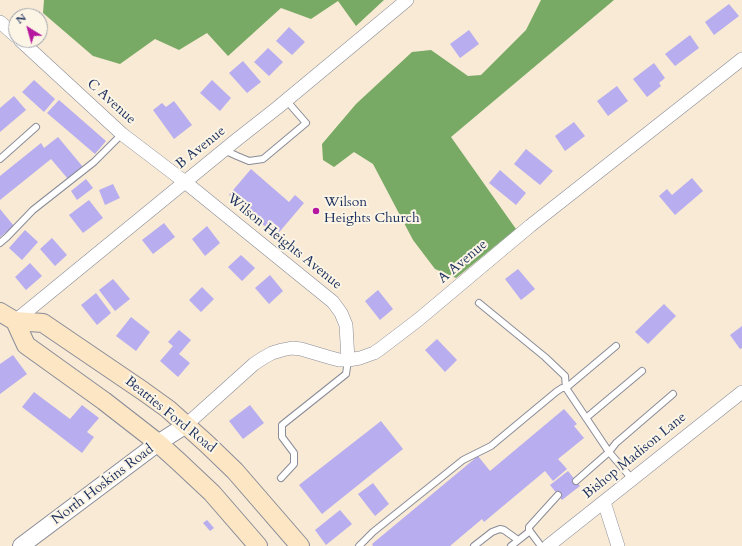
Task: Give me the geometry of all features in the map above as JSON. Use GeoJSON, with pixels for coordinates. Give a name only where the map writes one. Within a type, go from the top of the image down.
{"type":"FeatureCollection","features":[{"type":"Feature","properties":{"kind":"main road","name":"Beatties Ford Road"},"geometry":{"type":"LineString","coordinates":[[4,316],[43,323],[143,391],[186,425],[235,471],[300,546]]}},
{"type":"Feature","properties":{"kind":"main road","name":"Beatties Ford Road"},"geometry":{"type":"LineString","coordinates":[[4,316],[26,345],[104,401],[158,443],[179,462],[212,493],[258,546]]}},
{"type":"Feature","properties":{"kind":"street","name":"B Avenue"},"geometry":{"type":"LineString","coordinates":[[4,316],[185,182],[407,0]]}},
{"type":"Feature","properties":{"kind":"street"},"geometry":{"type":"LineString","coordinates":[[0,22],[8,29]]}},
{"type":"Feature","properties":{"kind":"street","name":"C Avenue"},"geometry":{"type":"LineString","coordinates":[[29,48],[122,134],[185,182]]}},
{"type":"Feature","properties":{"kind":"street","name":"A Avenue"},"geometry":{"type":"LineString","coordinates":[[186,425],[254,364],[272,353],[282,350],[302,348],[339,360],[348,360],[374,353],[418,320],[530,226],[742,59]]}},
{"type":"Feature","properties":{"kind":"street","name":"Wilson Heights Avenue"},"geometry":{"type":"LineString","coordinates":[[185,182],[333,302],[341,312],[346,325],[348,360]]}},
{"type":"Feature","properties":{"kind":"street","name":"Bishop Madison Lane"},"geometry":{"type":"LineString","coordinates":[[555,544],[632,479],[742,392]]}},
{"type":"Feature","properties":{"kind":"street","name":"North Hoskins Road"},"geometry":{"type":"LineString","coordinates":[[21,546],[158,443],[186,425]]}},
{"type":"Feature","properties":{"kind":"street"},"geometry":{"type":"LineString","coordinates":[[604,502],[618,546]]}},
{"type":"Feature","properties":{"kind":"lane"},"geometry":{"type":"LineString","coordinates":[[224,150],[249,160],[263,159],[306,123],[286,100]]}},
{"type":"Feature","properties":{"kind":"lane"},"geometry":{"type":"LineString","coordinates":[[0,159],[36,127]]}},
{"type":"Feature","properties":{"kind":"lane"},"geometry":{"type":"LineString","coordinates":[[0,243],[33,210],[94,162],[122,134]]}},
{"type":"Feature","properties":{"kind":"lane"},"geometry":{"type":"LineString","coordinates":[[479,303],[565,376],[566,388],[609,452],[632,479]]}},
{"type":"Feature","properties":{"kind":"lane"},"geometry":{"type":"LineString","coordinates":[[359,546],[373,532],[463,460],[491,446],[556,392],[562,388],[566,388],[616,346]]}},
{"type":"Feature","properties":{"kind":"lane"},"geometry":{"type":"LineString","coordinates":[[281,478],[294,464],[294,453],[282,437],[282,425],[346,374],[348,360]]}},
{"type":"Feature","properties":{"kind":"lane"},"geometry":{"type":"LineString","coordinates":[[586,418],[642,371]]}},
{"type":"Feature","properties":{"kind":"lane"},"geometry":{"type":"LineString","coordinates":[[576,481],[609,452],[616,443],[673,394]]}},
{"type":"Feature","properties":{"kind":"lane"},"geometry":{"type":"LineString","coordinates":[[541,546],[530,531],[529,527],[558,495]]}},
{"type":"Feature","properties":{"kind":"lane"},"geometry":{"type":"LineString","coordinates":[[474,546],[492,532],[500,529],[504,530],[518,540]]}},
{"type":"Feature","properties":{"kind":"lane"},"geometry":{"type":"LineString","coordinates":[[511,546],[530,531]]}},
{"type":"Feature","properties":{"kind":"green space"},"geometry":{"type":"Polygon","coordinates":[[[44,0],[384,0],[356,26],[338,1],[311,19],[281,8],[228,56],[207,33],[179,50],[155,39],[120,64],[93,56],[48,17],[48,8],[43,8],[44,0]]]}},
{"type":"Feature","properties":{"kind":"green space"},"geometry":{"type":"Polygon","coordinates":[[[541,0],[614,0],[451,137],[516,229],[456,278],[435,269],[413,240],[373,164],[354,152],[334,167],[323,160],[322,144],[356,104],[412,52],[431,50],[468,76],[481,75],[526,30],[541,0]]]}},
{"type":"Feature","properties":{"kind":"building"},"geometry":{"type":"Polygon","coordinates":[[[729,4],[739,16],[714,35],[705,22],[729,4]]]}},
{"type":"Feature","properties":{"kind":"building"},"geometry":{"type":"Polygon","coordinates":[[[289,27],[305,42],[292,55],[276,41],[289,27]]]}},
{"type":"Feature","properties":{"kind":"building"},"geometry":{"type":"Polygon","coordinates":[[[469,30],[479,44],[460,58],[450,44],[469,30]]]}},
{"type":"Feature","properties":{"kind":"building"},"geometry":{"type":"Polygon","coordinates":[[[690,35],[699,48],[675,66],[665,54],[690,35]]]}},
{"type":"Feature","properties":{"kind":"building"},"geometry":{"type":"Polygon","coordinates":[[[268,48],[283,62],[269,76],[254,62],[268,48]]]}},
{"type":"Feature","properties":{"kind":"building"},"geometry":{"type":"Polygon","coordinates":[[[243,61],[261,82],[247,93],[229,73],[243,61]]]}},
{"type":"Feature","properties":{"kind":"building"},"geometry":{"type":"Polygon","coordinates":[[[654,63],[665,78],[659,83],[661,86],[647,97],[633,79],[654,63]]]}},
{"type":"Feature","properties":{"kind":"building"},"geometry":{"type":"Polygon","coordinates":[[[34,80],[55,99],[44,112],[22,92],[34,80]]]}},
{"type":"Feature","properties":{"kind":"building"},"geometry":{"type":"Polygon","coordinates":[[[212,80],[231,98],[220,111],[200,93],[212,80]]]}},
{"type":"Feature","properties":{"kind":"building"},"geometry":{"type":"Polygon","coordinates":[[[617,86],[628,101],[608,116],[597,101],[617,86]]]}},
{"type":"Feature","properties":{"kind":"building"},"geometry":{"type":"Polygon","coordinates":[[[14,96],[26,110],[0,132],[0,108],[14,96]]]}},
{"type":"Feature","properties":{"kind":"building"},"geometry":{"type":"Polygon","coordinates":[[[59,100],[106,141],[95,154],[47,113],[59,100]]]}},
{"type":"Feature","properties":{"kind":"building"},"geometry":{"type":"Polygon","coordinates":[[[174,101],[192,125],[174,139],[153,110],[162,103],[166,107],[174,101]]]}},
{"type":"Feature","properties":{"kind":"building"},"geometry":{"type":"Polygon","coordinates":[[[574,122],[585,136],[565,151],[555,136],[574,122]]]}},
{"type":"Feature","properties":{"kind":"building"},"geometry":{"type":"Polygon","coordinates":[[[58,137],[83,167],[68,179],[51,159],[0,200],[0,176],[41,143],[44,148],[58,137]]]}},
{"type":"Feature","properties":{"kind":"building"},"geometry":{"type":"Polygon","coordinates":[[[526,149],[553,171],[540,185],[514,164],[526,149]]]}},
{"type":"Feature","properties":{"kind":"building"},"geometry":{"type":"Polygon","coordinates":[[[251,169],[289,202],[295,195],[304,203],[276,236],[229,195],[251,169]]]}},
{"type":"Feature","properties":{"kind":"building"},"geometry":{"type":"Polygon","coordinates":[[[500,170],[526,193],[516,205],[489,183],[500,170]]]}},
{"type":"Feature","properties":{"kind":"building"},"geometry":{"type":"Polygon","coordinates":[[[692,178],[703,191],[675,215],[659,196],[667,189],[672,195],[692,178]]]}},
{"type":"Feature","properties":{"kind":"building"},"geometry":{"type":"Polygon","coordinates":[[[86,179],[93,188],[77,200],[71,191],[86,179]]]}},
{"type":"Feature","properties":{"kind":"building"},"geometry":{"type":"Polygon","coordinates":[[[113,184],[120,198],[105,205],[99,190],[113,184]]]}},
{"type":"Feature","properties":{"kind":"building"},"geometry":{"type":"Polygon","coordinates":[[[89,200],[103,218],[83,233],[69,215],[89,200]]]}},
{"type":"Feature","properties":{"kind":"building"},"geometry":{"type":"Polygon","coordinates":[[[0,209],[14,226],[0,237],[0,209]]]}},
{"type":"Feature","properties":{"kind":"building"},"geometry":{"type":"Polygon","coordinates":[[[164,223],[175,237],[153,254],[142,240],[164,223]]]}},
{"type":"Feature","properties":{"kind":"building"},"geometry":{"type":"Polygon","coordinates":[[[207,226],[220,243],[205,256],[192,239],[207,226]]]}},
{"type":"Feature","properties":{"kind":"building"},"geometry":{"type":"Polygon","coordinates":[[[25,230],[38,242],[22,260],[9,248],[25,230]]]}},
{"type":"Feature","properties":{"kind":"building"},"geometry":{"type":"Polygon","coordinates":[[[52,238],[67,255],[55,266],[40,249],[52,238]]]}},
{"type":"Feature","properties":{"kind":"building"},"geometry":{"type":"Polygon","coordinates":[[[241,255],[255,268],[242,281],[228,267],[241,255]]]}},
{"type":"Feature","properties":{"kind":"building"},"geometry":{"type":"Polygon","coordinates":[[[30,263],[42,276],[26,290],[15,277],[30,263]]]}},
{"type":"Feature","properties":{"kind":"building"},"geometry":{"type":"Polygon","coordinates":[[[518,269],[535,289],[521,300],[505,279],[518,269]]]}},
{"type":"Feature","properties":{"kind":"building"},"geometry":{"type":"Polygon","coordinates":[[[270,275],[283,291],[269,304],[255,288],[270,275]]]}},
{"type":"Feature","properties":{"kind":"building"},"geometry":{"type":"Polygon","coordinates":[[[113,279],[130,299],[115,311],[99,290],[113,279]]]}},
{"type":"Feature","properties":{"kind":"building"},"geometry":{"type":"Polygon","coordinates":[[[202,287],[214,299],[201,312],[189,300],[202,287]]]}},
{"type":"Feature","properties":{"kind":"building"},"geometry":{"type":"Polygon","coordinates":[[[378,290],[393,309],[380,320],[365,301],[378,290]]]}},
{"type":"Feature","properties":{"kind":"building"},"geometry":{"type":"Polygon","coordinates":[[[96,293],[111,313],[97,325],[81,305],[96,293]]]}},
{"type":"Feature","properties":{"kind":"building"},"geometry":{"type":"Polygon","coordinates":[[[664,304],[676,316],[648,344],[635,332],[664,304]]]}},
{"type":"Feature","properties":{"kind":"building"},"geometry":{"type":"Polygon","coordinates":[[[131,317],[150,332],[136,351],[116,336],[131,317]]]}},
{"type":"Feature","properties":{"kind":"building"},"geometry":{"type":"Polygon","coordinates":[[[742,326],[742,348],[740,349],[730,335],[742,326]]]}},
{"type":"Feature","properties":{"kind":"building"},"geometry":{"type":"Polygon","coordinates":[[[179,330],[191,340],[179,354],[190,363],[178,377],[160,361],[173,346],[168,342],[179,330]]]}},
{"type":"Feature","properties":{"kind":"building"},"geometry":{"type":"Polygon","coordinates":[[[437,339],[457,360],[445,372],[425,350],[437,339]]]}},
{"type":"Feature","properties":{"kind":"building"},"geometry":{"type":"Polygon","coordinates":[[[13,355],[27,374],[0,394],[0,364],[13,355]]]}},
{"type":"Feature","properties":{"kind":"building"},"geometry":{"type":"Polygon","coordinates":[[[34,392],[70,419],[82,405],[99,418],[87,432],[94,437],[82,453],[22,407],[34,392]]]}},
{"type":"Feature","properties":{"kind":"building"},"geometry":{"type":"Polygon","coordinates":[[[250,405],[264,423],[243,439],[229,421],[250,405]]]}},
{"type":"Feature","properties":{"kind":"building"},"geometry":{"type":"Polygon","coordinates":[[[564,409],[577,424],[574,426],[584,438],[558,459],[567,469],[553,481],[545,471],[484,522],[482,519],[450,546],[373,546],[372,544],[478,456],[490,471],[564,409]]]}},
{"type":"Feature","properties":{"kind":"building"},"geometry":{"type":"Polygon","coordinates":[[[381,421],[403,449],[322,514],[299,485],[381,421]]]}},
{"type":"Feature","properties":{"kind":"building"},"geometry":{"type":"Polygon","coordinates":[[[568,471],[580,486],[562,500],[550,485],[568,471]]]}},
{"type":"Feature","properties":{"kind":"building"},"geometry":{"type":"Polygon","coordinates":[[[373,483],[389,504],[375,516],[358,494],[373,483]]]}},
{"type":"Feature","properties":{"kind":"building"},"geometry":{"type":"Polygon","coordinates":[[[340,510],[352,524],[326,545],[315,530],[340,510]]]}},
{"type":"Feature","properties":{"kind":"building"},"geometry":{"type":"Polygon","coordinates":[[[207,520],[214,528],[210,531],[203,523],[207,520]]]}},
{"type":"Feature","properties":{"kind":"place","name":"Wilson Heights Church"},"geometry":{"type":"Point","coordinates":[316,211]}}]}
